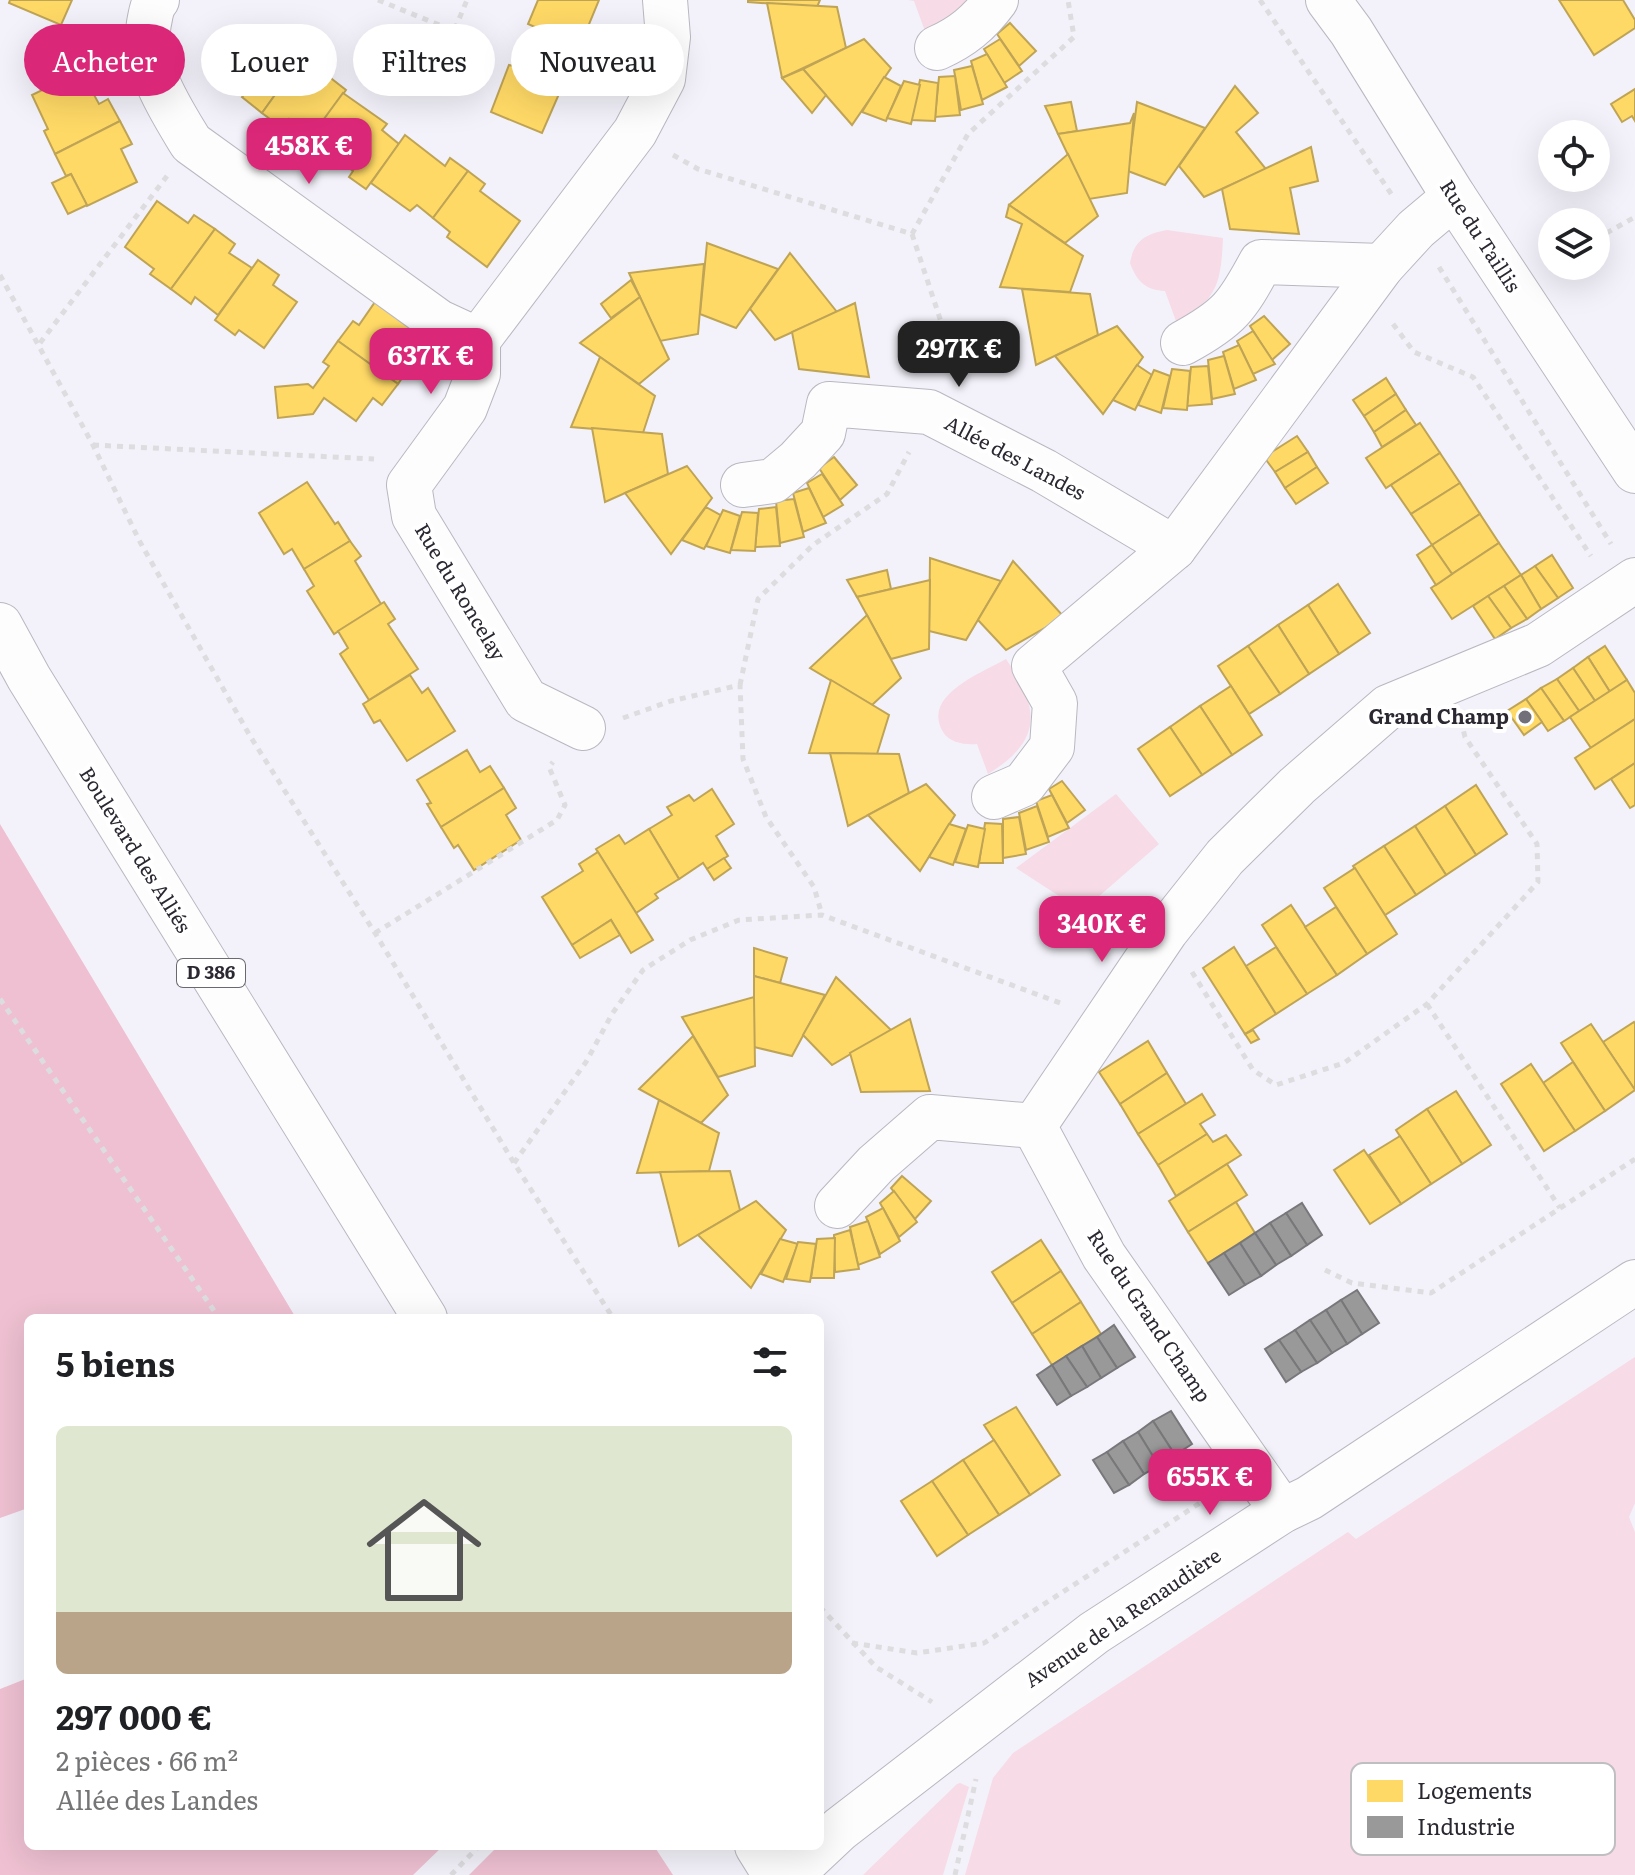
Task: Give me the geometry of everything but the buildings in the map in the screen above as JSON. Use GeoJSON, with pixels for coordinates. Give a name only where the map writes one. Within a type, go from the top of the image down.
{"type":"FeatureCollection","features":[{"type":"Feature","properties":{"kind":"street"},"geometry":{"type":"LineString","coordinates":[[157,0],[153,5],[146,40],[153,68],[171,109],[191,143],[439,322],[478,340],[635,132],[663,79],[668,37],[665,0]]}},
{"type":"Feature","properties":{"kind":"street"},"geometry":{"type":"LineString","coordinates":[[937,48],[961,38],[996,0]]}},
{"type":"Feature","properties":{"kind":"street","name":"Rue du Taillis"},"geometry":{"type":"LineString","coordinates":[[1328,0],[1635,471]]}},
{"type":"Feature","properties":{"kind":"street"},"geometry":{"type":"LineString","coordinates":[[994,797],[1024,784],[1052,747],[1055,703],[1034,666],[1174,548],[1382,266],[1416,229],[1454,197]]}},
{"type":"Feature","properties":{"kind":"street"},"geometry":{"type":"LineString","coordinates":[[1183,343],[1220,322],[1243,295],[1261,262],[1382,266]]}},
{"type":"Feature","properties":{"kind":"street","name":"Rue du Roncelay"},"geometry":{"type":"LineString","coordinates":[[478,340],[478,374],[465,408],[409,485],[414,516],[526,700],[583,728]]}},
{"type":"Feature","properties":{"kind":"street","name":"Allée des Landes"},"geometry":{"type":"LineString","coordinates":[[743,485],[773,481],[798,460],[823,433],[829,404],[929,412],[1044,471],[1174,548]]}},
{"type":"Feature","properties":{"kind":"street"},"geometry":{"type":"LineString","coordinates":[[837,1206],[876,1164],[930,1117],[1034,1126],[1166,931],[1225,857],[1297,786],[1388,707],[1538,645],[1628,585]]}},
{"type":"Feature","properties":{"kind":"street","name":"Boulevard des Alliés"},"geometry":{"type":"LineString","coordinates":[[0,625],[54,719],[423,1314]]}},
{"type":"Feature","properties":{"kind":"street","name":"Rue du Grand Champ"},"geometry":{"type":"LineString","coordinates":[[1034,1126],[1104,1256],[1282,1511]]}},
{"type":"Feature","properties":{"kind":"street","name":"Avenue de la Renaudière"},"geometry":{"type":"LineString","coordinates":[[824,1844],[952,1739],[1094,1633],[1282,1511],[1309,1498],[1635,1282]]}},
{"type":"Feature","properties":{"kind":"street"},"geometry":{"type":"LineString","coordinates":[[759,1850],[775,1875]]}},
{"type":"Feature","properties":{"kind":"street","name":"Avenue de la Renaudière"},"geometry":{"type":"LineString","coordinates":[[791,1875],[818,1850]]}},
{"type":"Feature","properties":{"kind":"path"},"geometry":{"type":"LineString","coordinates":[[378,0],[454,31],[467,0]]}},
{"type":"Feature","properties":{"kind":"path"},"geometry":{"type":"LineString","coordinates":[[822,915],[814,887],[766,817],[743,759],[740,685],[758,599],[813,545],[887,494],[955,364],[912,234],[968,134],[1074,37],[1068,0]]}},
{"type":"Feature","properties":{"kind":"path"},"geometry":{"type":"LineString","coordinates":[[1260,0],[1416,229],[1628,585]]}},
{"type":"Feature","properties":{"kind":"path"},"geometry":{"type":"LineString","coordinates":[[635,132],[698,169],[912,234]]}},
{"type":"Feature","properties":{"kind":"path"},"geometry":{"type":"LineString","coordinates":[[39,344],[191,143]]}},
{"type":"Feature","properties":{"kind":"path"},"geometry":{"type":"LineString","coordinates":[[1610,231],[1635,217]]}},
{"type":"Feature","properties":{"kind":"path"},"geometry":{"type":"LineString","coordinates":[[0,275],[93,445],[140,542],[250,736],[610,1314]]}},
{"type":"Feature","properties":{"kind":"path"},"geometry":{"type":"LineString","coordinates":[[1351,307],[1393,324],[1414,352],[1473,377],[1628,585]]}},
{"type":"Feature","properties":{"kind":"path"},"geometry":{"type":"LineString","coordinates":[[93,445],[423,462]]}},
{"type":"Feature","properties":{"kind":"path"},"geometry":{"type":"LineString","coordinates":[[1166,931],[1253,1070],[1276,1085],[1344,1063],[1427,1004],[1538,882],[1537,844],[1465,737],[1459,710],[1459,680]]}},
{"type":"Feature","properties":{"kind":"path"},"geometry":{"type":"LineString","coordinates":[[375,933],[557,820],[565,805],[549,767],[583,728],[641,714],[671,701],[740,685]]}},
{"type":"Feature","properties":{"kind":"path"},"geometry":{"type":"LineString","coordinates":[[514,1163],[586,1062],[612,1014],[643,970],[690,940],[739,920],[822,915],[1105,1019]]}},
{"type":"Feature","properties":{"kind":"path"},"geometry":{"type":"LineString","coordinates":[[0,999],[216,1314]]}},
{"type":"Feature","properties":{"kind":"path"},"geometry":{"type":"LineString","coordinates":[[1427,1004],[1560,1208]]}},
{"type":"Feature","properties":{"kind":"path"},"geometry":{"type":"LineString","coordinates":[[1325,1270],[1352,1283],[1431,1293],[1635,1159]]}},
{"type":"Feature","properties":{"kind":"path"},"geometry":{"type":"LineString","coordinates":[[852,1643],[917,1653],[984,1643],[1252,1468]]}},
{"type":"Feature","properties":{"kind":"path"},"geometry":{"type":"LineString","coordinates":[[824,1612],[876,1667],[931,1700],[940,1723],[973,1766],[977,1783],[955,1875]]}},
{"type":"Feature","properties":{"kind":"path"},"geometry":{"type":"LineString","coordinates":[[451,1875],[475,1850]]}},
{"type":"Feature","properties":{"kind":"shaded area"},"geometry":{"type":"Polygon","coordinates":[[[908,0],[971,0],[972,4],[925,31],[914,1],[908,0]]]}},
{"type":"Feature","properties":{"kind":"shaded area"},"geometry":{"type":"Polygon","coordinates":[[[1167,230],[1223,238],[1221,266],[1209,298],[1176,321],[1165,291],[1143,284],[1130,263],[1134,249],[1142,240],[1167,230]]]}},
{"type":"Feature","properties":{"kind":"shaded area"},"geometry":{"type":"Polygon","coordinates":[[[1006,659],[1025,693],[1030,722],[1027,736],[1019,749],[988,774],[977,744],[950,739],[943,732],[938,719],[940,707],[957,687],[1006,659]]]}},
{"type":"Feature","properties":{"kind":"shaded area"},"geometry":{"type":"Polygon","coordinates":[[[1116,794],[1159,844],[1082,911],[1016,868],[1116,794]]]}},
{"type":"Feature","properties":{"kind":"shaded area"},"geometry":{"type":"Polygon","coordinates":[[[0,824],[294,1314],[24,1314],[24,1509],[0,1518],[0,824]]]}},
{"type":"Feature","properties":{"kind":"shaded area"},"geometry":{"type":"Polygon","coordinates":[[[1635,1357],[1635,1503],[1629,1517],[1635,1532],[1635,1875],[965,1875],[993,1778],[1013,1753],[1348,1532],[1356,1539],[1635,1357]]]}},
{"type":"Feature","properties":{"kind":"shaded area"},"geometry":{"type":"Polygon","coordinates":[[[24,1680],[24,1850],[439,1850],[413,1875],[0,1875],[0,1689],[24,1680]]]}},
{"type":"Feature","properties":{"kind":"shaded area"},"geometry":{"type":"Polygon","coordinates":[[[957,1784],[969,1787],[943,1875],[863,1875],[957,1784]]]}},
{"type":"Feature","properties":{"kind":"shaded area"},"geometry":{"type":"Polygon","coordinates":[[[494,1850],[657,1850],[673,1875],[469,1875],[494,1850]]]}},
{"type":"Feature","properties":{"kind":"place","name":"Grand Champ"},"geometry":{"type":"Point","coordinates":[1525,717]}}]}
